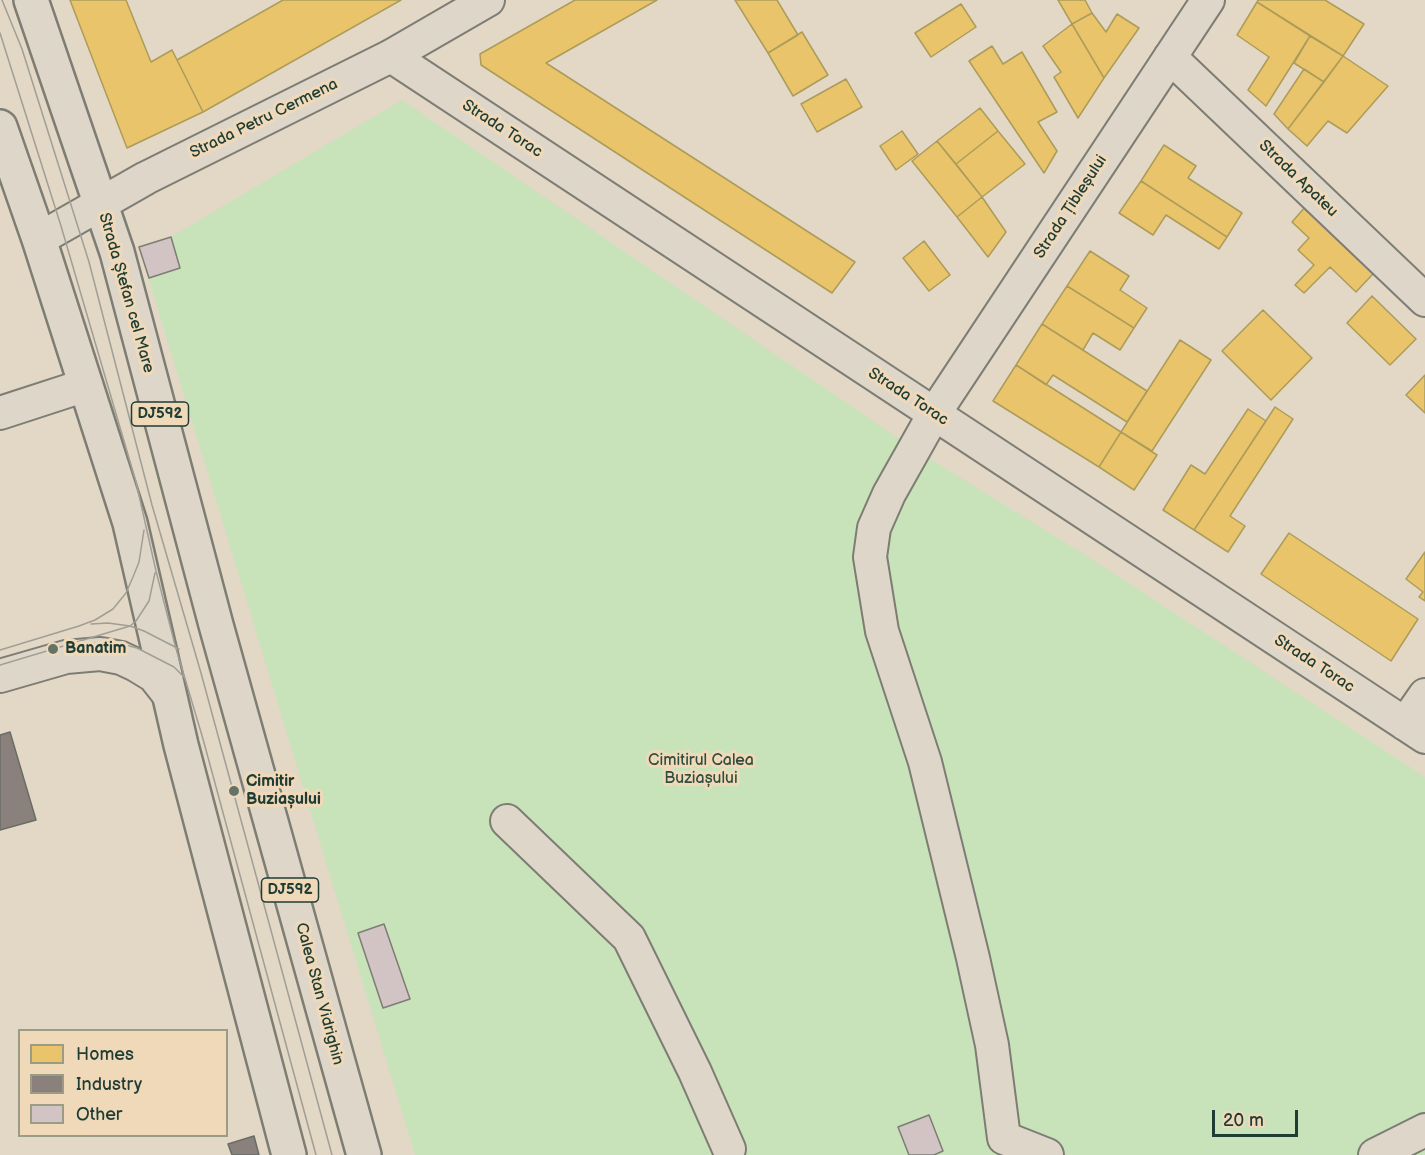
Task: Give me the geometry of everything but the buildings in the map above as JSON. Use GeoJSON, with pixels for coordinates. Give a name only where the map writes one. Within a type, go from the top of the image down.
{"type":"FeatureCollection","features":[{"type":"Feature","properties":{"kind":"main road","name":"Strada Ștefan cel Mare"},"geometry":{"type":"LineString","coordinates":[[32,0],[117,252],[216,625]]}},
{"type":"Feature","properties":{"kind":"main road"},"geometry":{"type":"LineString","coordinates":[[0,127],[39,239],[130,523],[169,695],[290,1155]]}},
{"type":"Feature","properties":{"kind":"main road","name":"Calea Stan Vidrighin"},"geometry":{"type":"LineString","coordinates":[[216,625],[364,1155]]}},
{"type":"Feature","properties":{"kind":"street","name":"Strada Petru Cermena"},"geometry":{"type":"LineString","coordinates":[[39,239],[146,178],[391,56],[488,0]]}},
{"type":"Feature","properties":{"kind":"street","name":"Strada Țibleșului"},"geometry":{"type":"LineString","coordinates":[[1047,1155],[1004,1138],[992,1045],[970,946],[925,762],[882,632],[870,557],[874,528],[889,494],[934,414],[1208,0]]}},
{"type":"Feature","properties":{"kind":"street","name":"Strada Torac"},"geometry":{"type":"LineString","coordinates":[[391,56],[1415,731]]}},
{"type":"Feature","properties":{"kind":"street","name":"Strada Apateu"},"geometry":{"type":"LineString","coordinates":[[1170,57],[1425,300]]}},
{"type":"Feature","properties":{"kind":"street"},"geometry":{"type":"LineString","coordinates":[[0,413],[86,385]]}},
{"type":"Feature","properties":{"kind":"street"},"geometry":{"type":"LineString","coordinates":[[0,676],[66,657],[100,654],[121,658],[136,665],[154,676],[169,695]]}},
{"type":"Feature","properties":{"kind":"street"},"geometry":{"type":"LineString","coordinates":[[1415,731],[1425,695]]}},
{"type":"Feature","properties":{"kind":"street"},"geometry":{"type":"LineString","coordinates":[[507,821],[629,938],[695,1072],[729,1149]]}},
{"type":"Feature","properties":{"kind":"street"},"geometry":{"type":"LineString","coordinates":[[1375,1155],[1425,1130]]}},
{"type":"Feature","properties":{"kind":"green space","name":"Cimitirul Calea Buziașului"},"geometry":{"type":"Polygon","coordinates":[[[402,100],[914,449],[1098,563],[1425,777],[1425,1155],[415,1155],[139,247],[171,237],[402,100]]]}},
{"type":"Feature","properties":{"kind":"tram line"},"geometry":{"type":"LineString","coordinates":[[2,0],[22,49],[89,262],[152,505],[201,673],[332,1155]]}},
{"type":"Feature","properties":{"kind":"tram line"},"geometry":{"type":"LineString","coordinates":[[0,33],[61,226],[136,482],[175,645],[203,739],[316,1155]]}},
{"type":"Feature","properties":{"kind":"tram line"},"geometry":{"type":"LineString","coordinates":[[0,650],[79,626],[113,609],[126,593],[139,562],[144,530]]}},
{"type":"Feature","properties":{"kind":"tram line"},"geometry":{"type":"LineString","coordinates":[[0,665],[130,626],[149,601],[155,573]]}},
{"type":"Feature","properties":{"kind":"tram line"},"geometry":{"type":"LineString","coordinates":[[91,624],[108,623],[130,626],[179,649]]}},
{"type":"Feature","properties":{"kind":"tram line"},"geometry":{"type":"LineString","coordinates":[[94,643],[118,643],[137,648],[174,667],[184,677]]}},
{"type":"Feature","properties":{"kind":"place","name":"Banatim"},"geometry":{"type":"Point","coordinates":[53,649]}},
{"type":"Feature","properties":{"kind":"place","name":"Cimitir Buziașului"},"geometry":{"type":"Point","coordinates":[234,791]}}]}
